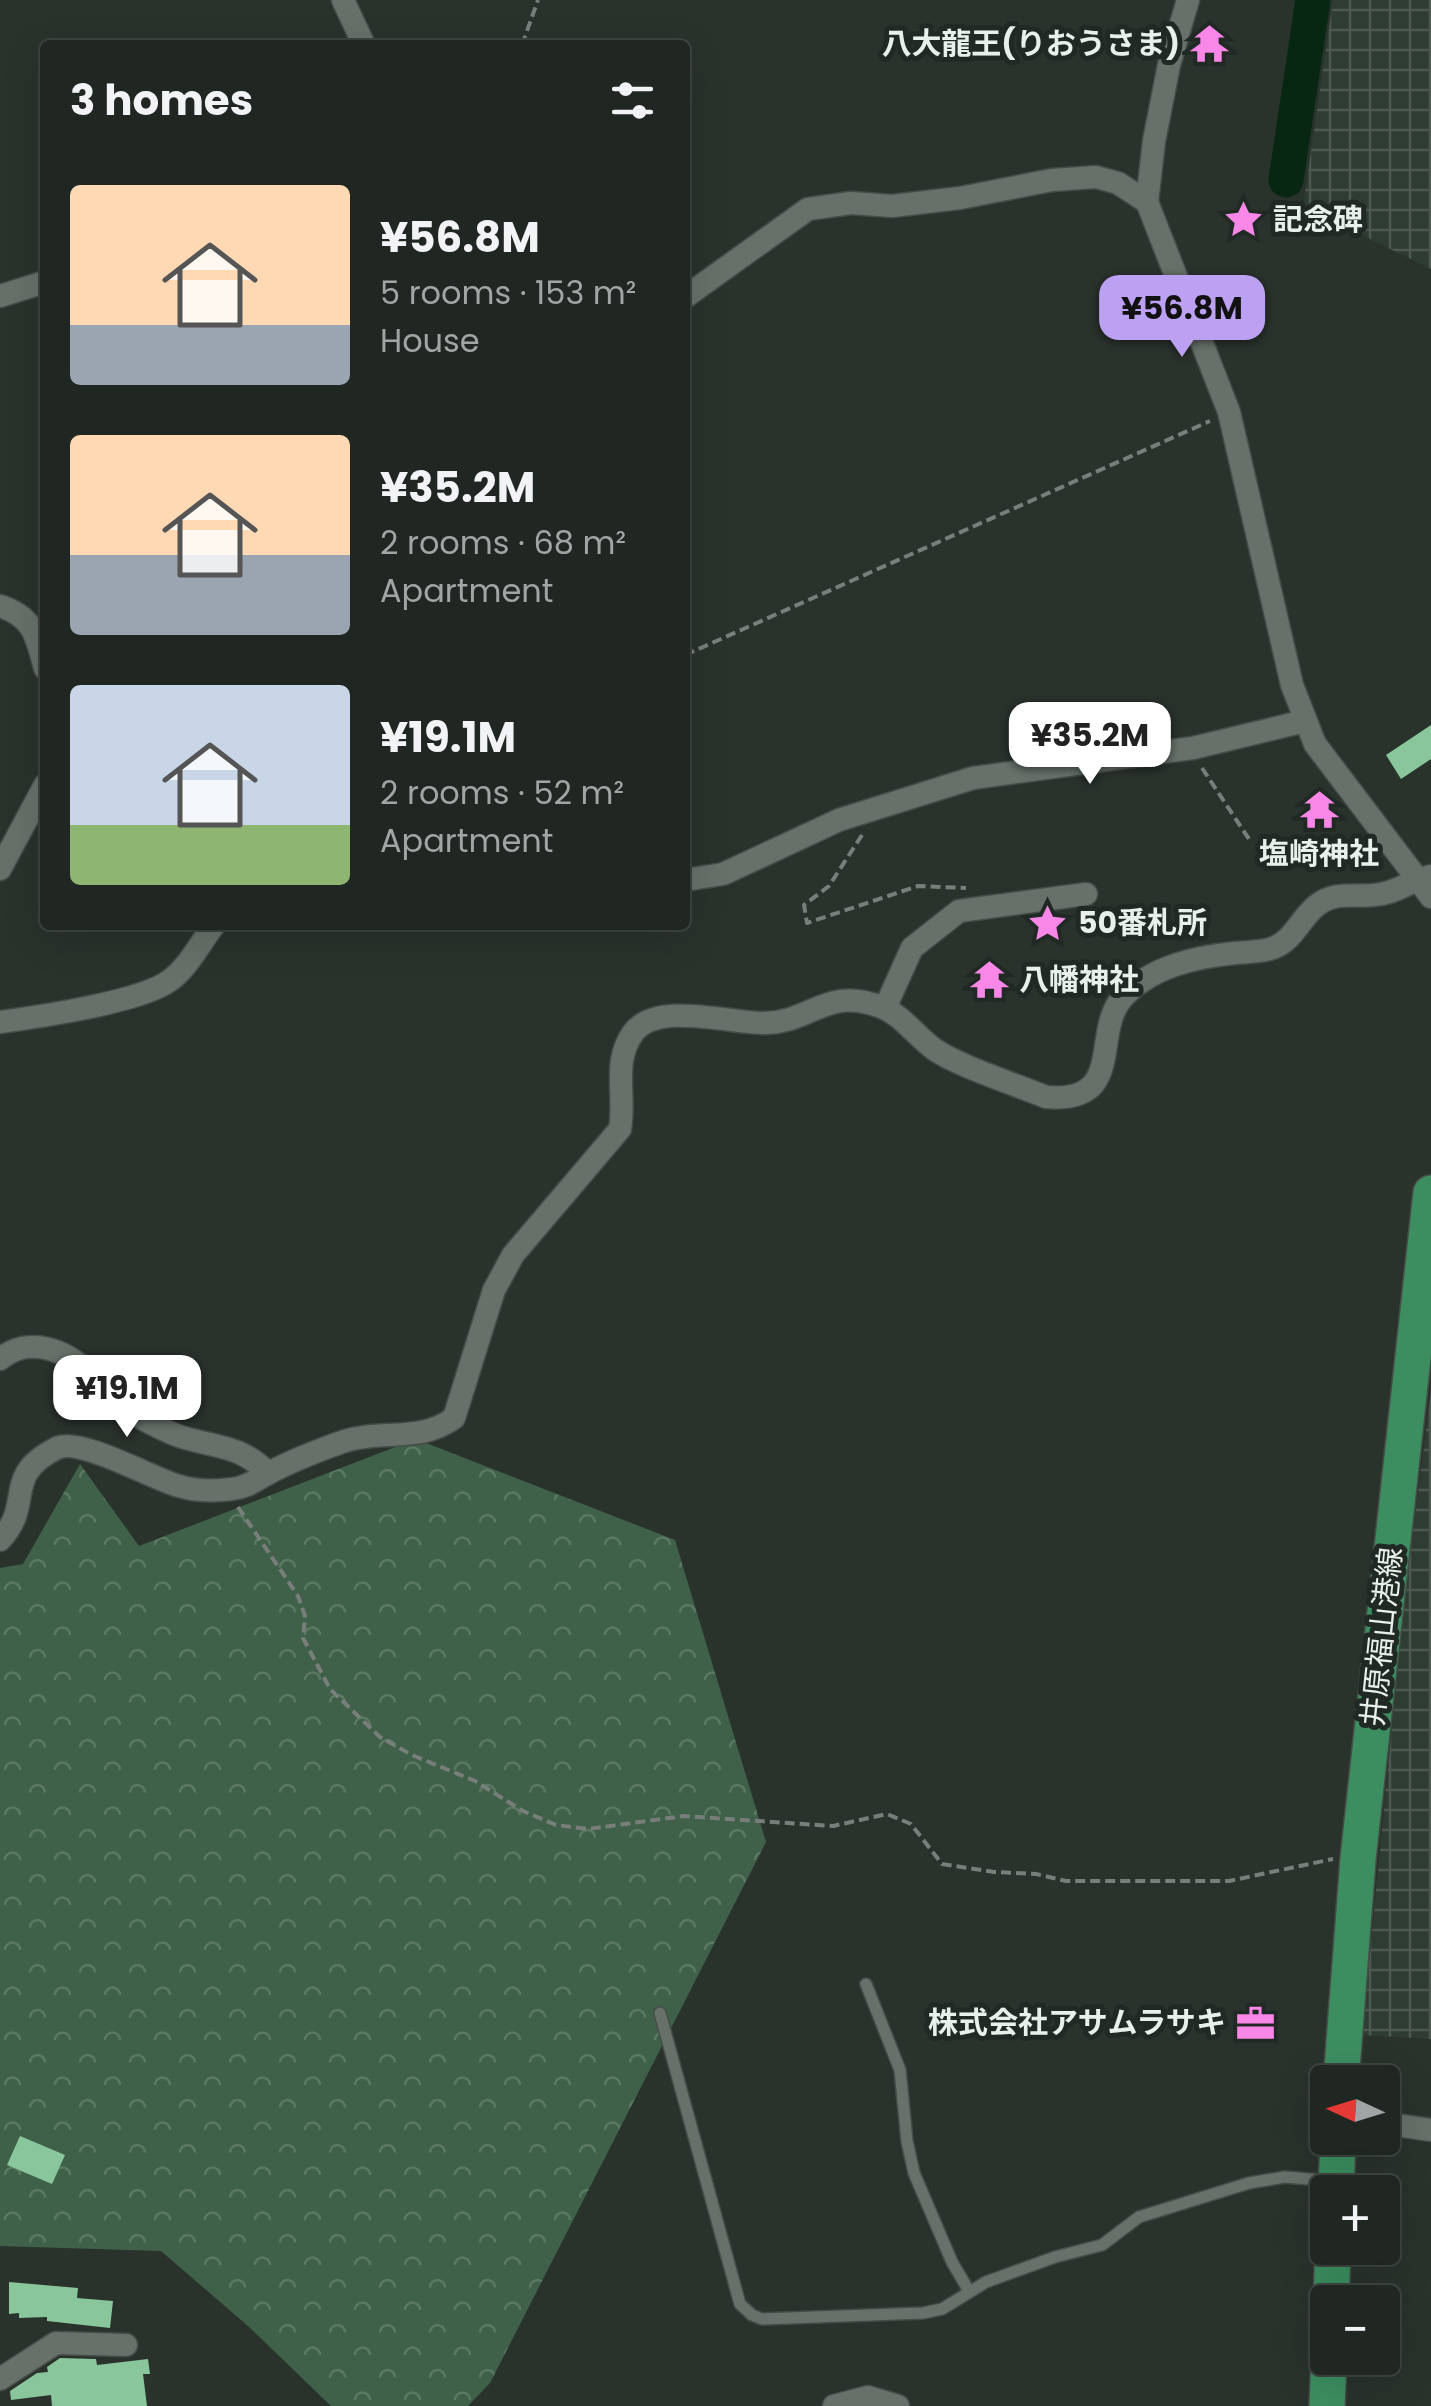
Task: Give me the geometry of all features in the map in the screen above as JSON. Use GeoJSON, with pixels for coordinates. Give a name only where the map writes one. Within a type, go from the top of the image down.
{"type":"FeatureCollection","features":[{"type":"Feature","properties":{"kind":"main road","name":"井原福山港線"},"geometry":{"type":"LineString","coordinates":[[1343,2065],[1358,1859],[1431,1193]]}},
{"type":"Feature","properties":{"kind":"main road"},"geometry":{"type":"LineString","coordinates":[[1327,2406],[1328,2375]]}},
{"type":"Feature","properties":{"kind":"street"},"geometry":{"type":"LineString","coordinates":[[343,0],[362,40]]}},
{"type":"Feature","properties":{"kind":"street"},"geometry":{"type":"LineString","coordinates":[[0,1540],[18,1511],[22,1478],[34,1461],[61,1445],[84,1448],[181,1487],[235,1489],[345,1441],[374,1434],[417,1435],[440,1429],[454,1418],[494,1290],[513,1255],[620,1129],[620,1064],[625,1045],[650,1018],[666,1015],[769,1023],[830,1001],[854,999],[885,1008],[937,1052],[1046,1097],[1076,1096],[1098,1080],[1122,997],[1163,969],[1192,958],[1270,950],[1284,943],[1317,904],[1342,894],[1386,893],[1426,884],[1315,744],[1305,721],[1292,684],[1230,412],[1146,202],[1158,122],[1188,0]]}},
{"type":"Feature","properties":{"kind":"street"},"geometry":{"type":"LineString","coordinates":[[690,293],[808,208],[892,206],[960,198],[1052,180],[1096,178],[1118,183],[1146,202]]}},
{"type":"Feature","properties":{"kind":"street"},"geometry":{"type":"LineString","coordinates":[[0,296],[40,284]]}},
{"type":"Feature","properties":{"kind":"street"},"geometry":{"type":"LineString","coordinates":[[0,606],[24,616],[40,651]]}},
{"type":"Feature","properties":{"kind":"street"},"geometry":{"type":"LineString","coordinates":[[690,879],[723,874],[864,811],[973,778],[1193,748],[1305,721]]}},
{"type":"Feature","properties":{"kind":"street"},"geometry":{"type":"LineString","coordinates":[[0,869],[40,795]]}},
{"type":"Feature","properties":{"kind":"street"},"geometry":{"type":"LineString","coordinates":[[885,1008],[912,948],[959,910],[1086,894]]}},
{"type":"Feature","properties":{"kind":"street"},"geometry":{"type":"LineString","coordinates":[[2,1017],[39,1018],[169,981],[210,930]]}},
{"type":"Feature","properties":{"kind":"street"},"geometry":{"type":"LineString","coordinates":[[0,1359],[21,1347],[55,1350],[73,1360],[138,1416],[180,1438],[240,1450],[268,1473]]}},
{"type":"Feature","properties":{"kind":"street"},"geometry":{"type":"LineString","coordinates":[[1400,2126],[1431,2130]]}},
{"type":"Feature","properties":{"kind":"street"},"geometry":{"type":"LineString","coordinates":[[0,2379],[56,2343],[126,2346]]}},
{"type":"Feature","properties":{"kind":"street"},"geometry":{"type":"LineString","coordinates":[[834,2406],[868,2398],[898,2406]]}},
{"type":"Feature","properties":{"kind":"lane"},"geometry":{"type":"LineString","coordinates":[[866,1984],[900,2070],[914,2172],[952,2262],[969,2291]]}},
{"type":"Feature","properties":{"kind":"lane"},"geometry":{"type":"LineString","coordinates":[[660,2013],[740,2304],[762,2319],[923,2314],[942,2310],[986,2282],[1055,2257],[1102,2246],[1139,2217],[1249,2183],[1285,2178],[1310,2182]]}},
{"type":"Feature","properties":{"kind":"path"},"geometry":{"type":"LineString","coordinates":[[524,40],[538,0]]}},
{"type":"Feature","properties":{"kind":"path"},"geometry":{"type":"LineString","coordinates":[[690,653],[1230,412]]}},
{"type":"Feature","properties":{"kind":"path"},"geometry":{"type":"LineString","coordinates":[[1193,748],[1205,775],[1249,838]]}},
{"type":"Feature","properties":{"kind":"path"},"geometry":{"type":"LineString","coordinates":[[864,811],[866,830],[829,886],[804,905],[807,922],[918,886],[974,888]]}},
{"type":"Feature","properties":{"kind":"path"},"geometry":{"type":"LineString","coordinates":[[235,1489],[240,1512],[298,1596],[305,1616],[304,1638],[330,1689],[340,1700],[380,1737],[475,1781],[523,1812],[556,1824],[588,1829],[684,1816],[833,1826],[888,1814],[910,1824],[942,1864],[1066,1881],[1229,1880],[1281,1867],[1337,1858],[1358,1859]]}},
{"type":"Feature","properties":{"kind":"shaded area"},"geometry":{"type":"Polygon","coordinates":[[[1333,0],[1431,0],[1431,269],[1303,206],[1333,0]]]}},
{"type":"Feature","properties":{"kind":"shaded area"},"geometry":{"type":"Polygon","coordinates":[[[1431,1390],[1431,2039],[1362,2035],[1404,1604],[1431,1390]]]}},
{"type":"Feature","properties":{"kind":"green space"},"geometry":{"type":"Polygon","coordinates":[[[416,1439],[675,1540],[766,1842],[490,2383],[468,2406],[331,2406],[248,2326],[161,2251],[0,2246],[0,1568],[23,1564],[80,1464],[139,1546],[416,1439]]]}},
{"type":"Feature","properties":{"kind":"building"},"geometry":{"type":"Polygon","coordinates":[[[1431,725],[1431,759],[1401,779],[1386,755],[1431,725]]]}},
{"type":"Feature","properties":{"kind":"building"},"geometry":{"type":"Polygon","coordinates":[[[20,2136],[65,2155],[52,2184],[7,2165],[20,2136]]]}},
{"type":"Feature","properties":{"kind":"building"},"geometry":{"type":"Polygon","coordinates":[[[9,2282],[78,2288],[77,2298],[113,2301],[110,2328],[9,2314],[9,2282]]]}},
{"type":"Feature","properties":{"kind":"building"},"geometry":{"type":"Polygon","coordinates":[[[60,2358],[96,2359],[97,2365],[148,2359],[150,2374],[143,2374],[147,2406],[52,2406],[51,2395],[11,2400],[10,2391],[37,2373],[48,2372],[47,2367],[60,2358]]]}},
{"type":"Feature","properties":{"kind":"waterway"},"geometry":{"type":"LineString","coordinates":[[1286,180],[1313,0]]}},
{"type":"Feature","properties":{"kind":"place","name":"八大龍王(りおうさま)"},"geometry":{"type":"Point","coordinates":[1210,44]}},
{"type":"Feature","properties":{"kind":"place","name":"記念碑"},"geometry":{"type":"Point","coordinates":[1243,220]}},
{"type":"Feature","properties":{"kind":"place","name":"塩崎神社"},"geometry":{"type":"Point","coordinates":[1319,810]}},
{"type":"Feature","properties":{"kind":"place","name":"50番札所"},"geometry":{"type":"Point","coordinates":[1048,923]}},
{"type":"Feature","properties":{"kind":"place","name":"八幡神社"},"geometry":{"type":"Point","coordinates":[989,980]}},
{"type":"Feature","properties":{"kind":"place","name":"株式会社アサムラサキ"},"geometry":{"type":"Point","coordinates":[1256,2023]}}]}
